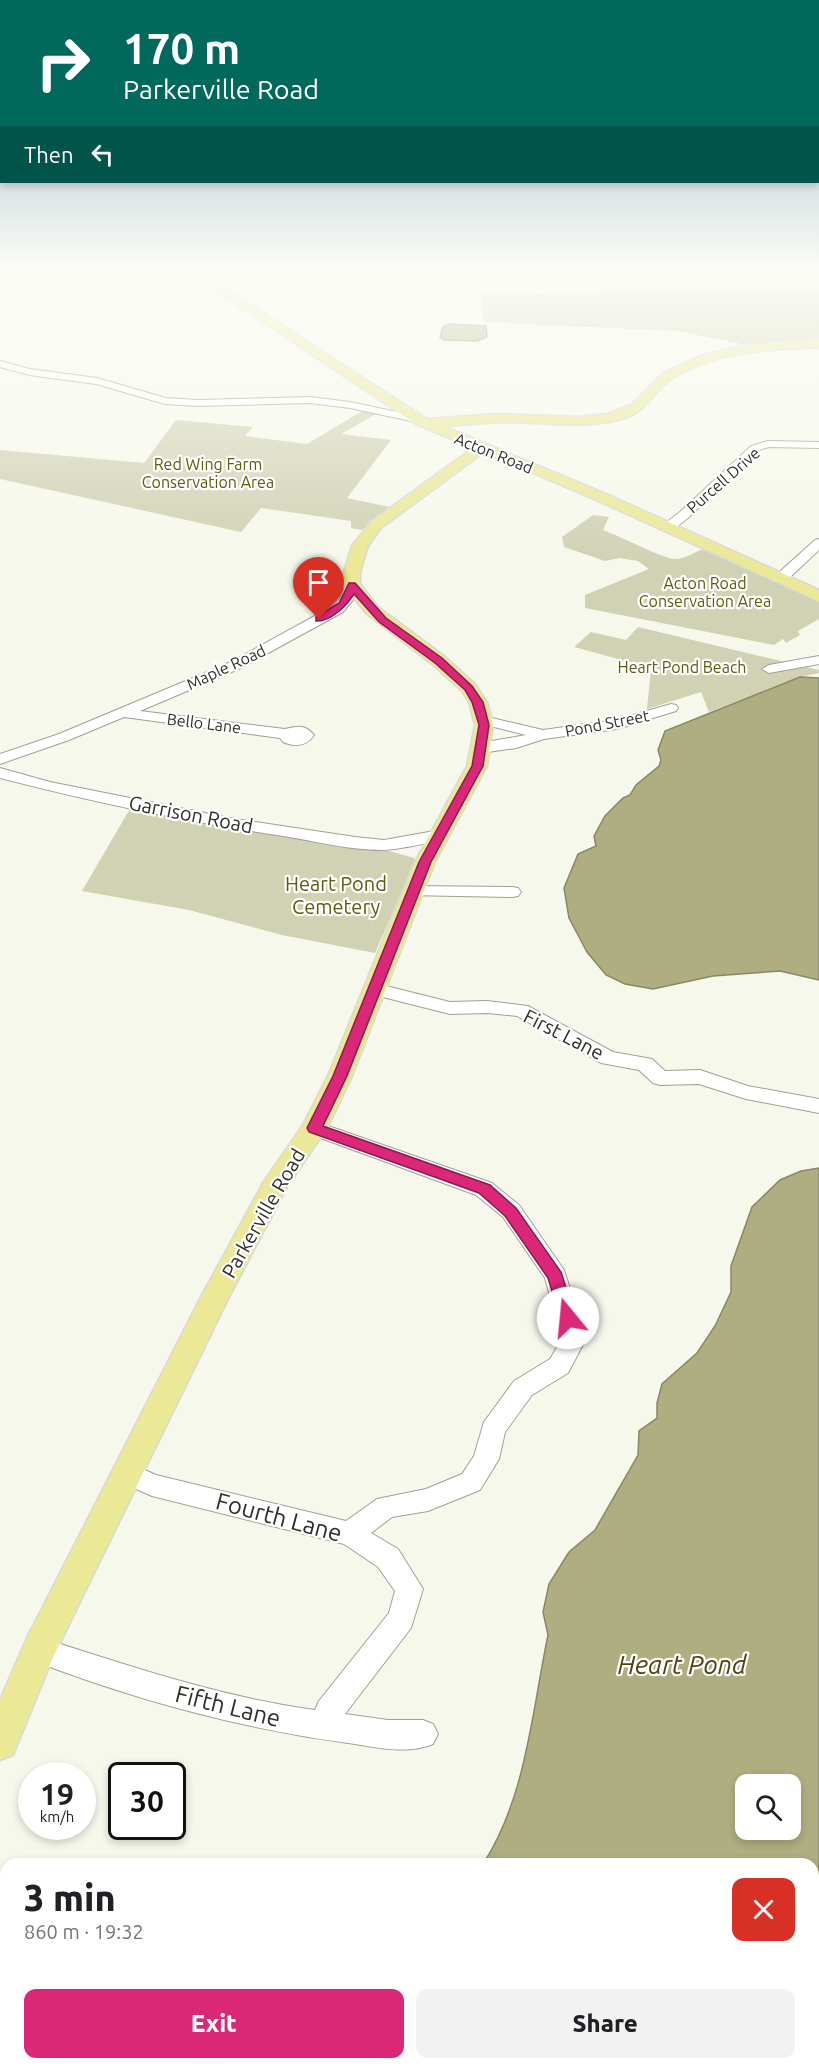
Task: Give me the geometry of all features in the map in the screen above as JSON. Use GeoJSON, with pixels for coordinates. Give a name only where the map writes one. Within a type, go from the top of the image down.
{"type":"FeatureCollection","features":[{"type":"Feature","properties":{"kind":"main road","name":"Acton Road"},"geometry":{"type":"LineString","coordinates":[[338,368],[418,420],[601,497],[819,597]]}},
{"type":"Feature","properties":{"kind":"main road"},"geometry":{"type":"LineString","coordinates":[[418,420],[586,420],[614,417],[638,407],[659,383],[684,368]]}},
{"type":"Feature","properties":{"kind":"main road"},"geometry":{"type":"LineString","coordinates":[[474,445],[473,424],[481,420]]}},
{"type":"Feature","properties":{"kind":"main road","name":"Maple Road"},"geometry":{"type":"LineString","coordinates":[[352,585],[354,560],[370,531],[474,445]]}},
{"type":"Feature","properties":{"kind":"main road","name":"Parkerville Road"},"geometry":{"type":"LineString","coordinates":[[0,1742],[39,1650],[256,1220],[276,1184],[314,1128],[340,1076],[412,891],[425,862],[477,766],[482,748],[483,720],[469,688],[438,660],[382,620],[352,585]]}},
{"type":"Feature","properties":{"kind":"street"},"geometry":{"type":"LineString","coordinates":[[13,368],[36,374],[97,381],[165,401],[198,403],[300,399],[376,410],[418,420]]}},
{"type":"Feature","properties":{"kind":"street"},"geometry":{"type":"LineString","coordinates":[[376,410],[396,406]]}},
{"type":"Feature","properties":{"kind":"street","name":"Purcell Drive"},"geometry":{"type":"LineString","coordinates":[[667,528],[755,448],[768,444],[819,445]]}},
{"type":"Feature","properties":{"kind":"street"},"geometry":{"type":"LineString","coordinates":[[780,579],[819,543]]}},
{"type":"Feature","properties":{"kind":"street","name":"Maple Road"},"geometry":{"type":"LineString","coordinates":[[0,759],[64,737],[259,654],[297,630],[338,609],[346,600],[352,585]]}},
{"type":"Feature","properties":{"kind":"street"},"geometry":{"type":"LineString","coordinates":[[769,669],[819,660]]}},
{"type":"Feature","properties":{"kind":"street","name":"Pond Street"},"geometry":{"type":"LineString","coordinates":[[482,748],[516,743],[542,735],[617,724],[671,708]]}},
{"type":"Feature","properties":{"kind":"street","name":"Bello Lane"},"geometry":{"type":"LineString","coordinates":[[122,713],[285,734]]}},
{"type":"Feature","properties":{"kind":"street","name":"Pond Street"},"geometry":{"type":"LineString","coordinates":[[483,720],[542,735]]}},
{"type":"Feature","properties":{"kind":"street","name":"Garrison Road"},"geometry":{"type":"LineString","coordinates":[[0,773],[49,786],[235,824],[384,845],[413,853],[425,862]]}},
{"type":"Feature","properties":{"kind":"street","name":"Garrison Road"},"geometry":{"type":"LineString","coordinates":[[384,845],[440,835]]}},
{"type":"Feature","properties":{"kind":"street"},"geometry":{"type":"LineString","coordinates":[[412,891],[512,892]]}},
{"type":"Feature","properties":{"kind":"street","name":"First Lane"},"geometry":{"type":"LineString","coordinates":[[374,989],[450,1008],[487,1007],[521,1010],[608,1058],[645,1064],[660,1078],[700,1077],[746,1092],[819,1106]]}},
{"type":"Feature","properties":{"kind":"street"},"geometry":{"type":"LineString","coordinates":[[314,1128],[484,1189],[511,1212],[556,1276],[574,1339],[559,1366],[523,1388],[511,1404],[493,1429],[486,1459],[471,1482],[429,1500],[386,1507],[350,1534]]}},
{"type":"Feature","properties":{"kind":"street","name":"Fourth Lane"},"geometry":{"type":"LineString","coordinates":[[127,1473],[152,1485],[350,1534],[388,1558],[409,1589],[401,1619],[329,1711]]}},
{"type":"Feature","properties":{"kind":"street","name":"Fifth Lane"},"geometry":{"type":"LineString","coordinates":[[39,1650],[156,1689],[277,1719],[388,1734],[423,1734]]}},
{"type":"Feature","properties":{"kind":"green space","name":"Red Wing Farm Conservation Area"},"geometry":{"type":"Polygon","coordinates":[[[364,410],[378,413],[341,434],[391,440],[347,498],[390,507],[362,530],[351,528],[351,521],[261,508],[241,532],[0,479],[0,450],[144,463],[176,420],[253,427],[245,436],[307,444],[364,410]]]}},
{"type":"Feature","properties":{"kind":"green space","name":"Acton Road Conservation Area"},"geometry":{"type":"Polygon","coordinates":[[[593,515],[609,517],[603,530],[662,556],[679,559],[703,549],[819,601],[819,619],[798,631],[800,635],[786,643],[783,639],[774,645],[585,608],[585,595],[649,569],[638,561],[619,558],[605,561],[564,547],[562,537],[593,515]]]}},
{"type":"Feature","properties":{"kind":"green space","name":"Heart Pond Beach"},"geometry":{"type":"Polygon","coordinates":[[[638,627],[819,670],[819,673],[800,677],[709,712],[701,692],[647,709],[651,668],[574,647],[591,632],[626,640],[638,627]]]}},
{"type":"Feature","properties":{"kind":"green space","name":"Heart Pond Cemetery"},"geometry":{"type":"Polygon","coordinates":[[[131,807],[258,832],[386,850],[414,858],[415,862],[375,953],[282,935],[189,910],[82,891],[131,807]]]}},
{"type":"Feature","properties":{"kind":"water"},"geometry":{"type":"Polygon","coordinates":[[[800,677],[819,678],[819,980],[780,971],[713,976],[653,989],[625,984],[606,975],[587,952],[569,918],[564,888],[578,854],[596,846],[594,836],[605,816],[659,766],[661,760],[658,750],[665,731],[800,677]]]}},
{"type":"Feature","properties":{"kind":"water","name":"Heart Pond"},"geometry":{"type":"Polygon","coordinates":[[[819,1168],[819,1858],[486,1858],[509,1811],[526,1754],[548,1635],[543,1612],[549,1584],[569,1552],[595,1530],[638,1455],[639,1431],[657,1418],[657,1403],[662,1384],[697,1353],[715,1326],[731,1292],[731,1266],[752,1207],[780,1180],[801,1171],[819,1168]]]}},
{"type":"Feature","properties":{"kind":"route"},"geometry":{"type":"LineString","coordinates":[[319,619],[343,604],[350,594],[352,585],[382,620],[438,660],[469,688],[482,714],[484,725],[482,748],[477,766],[425,862],[340,1076],[314,1128],[484,1189],[511,1212],[556,1276],[568,1318]]}}]}
